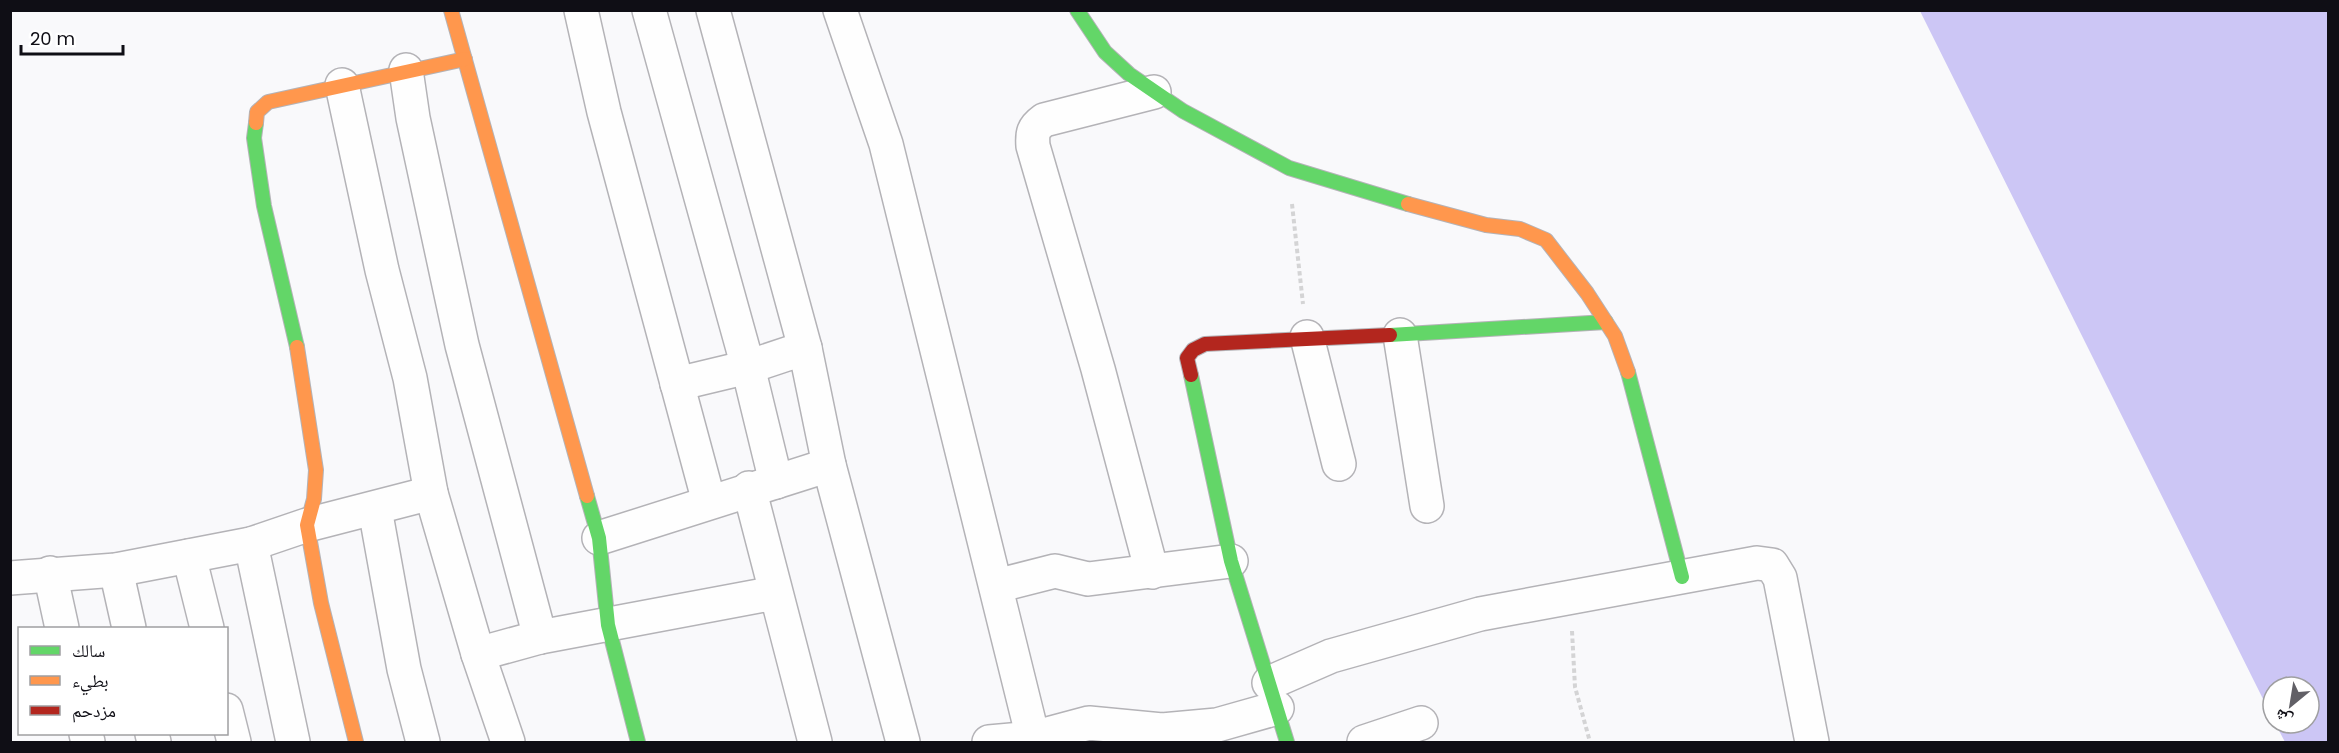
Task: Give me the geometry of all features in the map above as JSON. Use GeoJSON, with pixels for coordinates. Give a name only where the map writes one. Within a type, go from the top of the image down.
{"type":"FeatureCollection","features":[{"type":"Feature","properties":{"kind":"street"},"geometry":{"type":"LineString","coordinates":[[451,10],[599,538],[608,625],[639,742]]}},
{"type":"Feature","properties":{"kind":"street"},"geometry":{"type":"LineString","coordinates":[[581,10],[604,112],[709,502]]}},
{"type":"Feature","properties":{"kind":"street"},"geometry":{"type":"LineString","coordinates":[[649,10],[748,366],[775,593],[815,742]]}},
{"type":"Feature","properties":{"kind":"street"},"geometry":{"type":"LineString","coordinates":[[713,10],[805,348],[829,465],[903,742]]}},
{"type":"Feature","properties":{"kind":"street"},"geometry":{"type":"LineString","coordinates":[[840,10],[886,144],[1033,738]]}},
{"type":"Feature","properties":{"kind":"street"},"geometry":{"type":"LineString","coordinates":[[1077,10],[1105,52],[1129,74],[1183,111],[1289,168],[1435,212],[1486,225],[1520,230],[1546,240],[1587,293],[1615,336],[1628,370],[1682,577]]}},
{"type":"Feature","properties":{"kind":"street"},"geometry":{"type":"LineString","coordinates":[[356,742],[321,603],[307,525],[314,499],[316,470],[301,363],[264,206],[253,126],[257,112],[268,102],[406,70],[465,59]]}},
{"type":"Feature","properties":{"kind":"street"},"geometry":{"type":"LineString","coordinates":[[406,70],[413,118],[462,345],[540,637]]}},
{"type":"Feature","properties":{"kind":"street"},"geometry":{"type":"LineString","coordinates":[[342,85],[382,270],[410,378],[431,492],[478,654],[508,742]]}},
{"type":"Feature","properties":{"kind":"street"},"geometry":{"type":"LineString","coordinates":[[1152,572],[1098,369],[1033,146],[1032,134],[1034,127],[1044,120],[1154,92]]}},
{"type":"Feature","properties":{"kind":"street"},"geometry":{"type":"LineString","coordinates":[[1287,742],[1231,561],[1187,358],[1193,350],[1205,344],[1307,337],[1400,335],[1605,322]]}},
{"type":"Feature","properties":{"kind":"street"},"geometry":{"type":"LineString","coordinates":[[1400,335],[1427,506]]}},
{"type":"Feature","properties":{"kind":"street"},"geometry":{"type":"LineString","coordinates":[[1307,337],[1339,464]]}},
{"type":"Feature","properties":{"kind":"street"},"geometry":{"type":"LineString","coordinates":[[677,384],[748,366],[805,348]]}},
{"type":"Feature","properties":{"kind":"street"},"geometry":{"type":"LineString","coordinates":[[599,538],[829,465]]}},
{"type":"Feature","properties":{"kind":"street"},"geometry":{"type":"LineString","coordinates":[[10,578],[50,573],[116,570],[251,544],[307,525],[375,509],[431,492]]}},
{"type":"Feature","properties":{"kind":"street"},"geometry":{"type":"LineString","coordinates":[[375,509],[404,669],[423,742]]}},
{"type":"Feature","properties":{"kind":"street"},"geometry":{"type":"LineString","coordinates":[[251,544],[293,742]]}},
{"type":"Feature","properties":{"kind":"street"},"geometry":{"type":"LineString","coordinates":[[189,556],[207,627]]}},
{"type":"Feature","properties":{"kind":"street"},"geometry":{"type":"LineString","coordinates":[[996,586],[1054,572],[1088,579],[1231,561]]}},
{"type":"Feature","properties":{"kind":"street"},"geometry":{"type":"LineString","coordinates":[[989,742],[1033,738],[1089,723],[1162,730],[1217,725],[1273,696],[1331,656],[1480,614],[1758,563],[1772,565],[1780,578],[1812,742]]}},
{"type":"Feature","properties":{"kind":"street"},"geometry":{"type":"LineString","coordinates":[[116,570],[129,627]]}},
{"type":"Feature","properties":{"kind":"street"},"geometry":{"type":"LineString","coordinates":[[50,573],[62,627]]}},
{"type":"Feature","properties":{"kind":"street"},"geometry":{"type":"LineString","coordinates":[[478,654],[540,637],[775,593]]}},
{"type":"Feature","properties":{"kind":"street"},"geometry":{"type":"LineString","coordinates":[[228,718],[234,742]]}},
{"type":"Feature","properties":{"kind":"street"},"geometry":{"type":"LineString","coordinates":[[1364,742],[1421,723]]}},
{"type":"Feature","properties":{"kind":"path"},"geometry":{"type":"LineString","coordinates":[[1289,168],[1307,337]]}},
{"type":"Feature","properties":{"kind":"path"},"geometry":{"type":"LineString","coordinates":[[1569,597],[1575,687],[1590,742]]}},
{"type":"Feature","properties":{"kind":"shaded area"},"geometry":{"type":"Polygon","coordinates":[[[1920,11],[2328,11],[2328,742],[2285,742],[2281,735],[2321,735],[2321,675],[2261,675],[2261,695],[1920,11]]]}},
{"type":"Feature","properties":{"kind":"traffic: fast"},"geometry":{"type":"LineString","coordinates":[[1077,10],[1105,52],[1129,74],[1183,111],[1289,168],[1408,204]]}},
{"type":"Feature","properties":{"kind":"traffic: fast"},"geometry":{"type":"LineString","coordinates":[[256,123],[254,138],[264,206],[297,347]]}},
{"type":"Feature","properties":{"kind":"traffic: fast"},"geometry":{"type":"LineString","coordinates":[[1390,335],[1606,322]]}},
{"type":"Feature","properties":{"kind":"traffic: fast"},"geometry":{"type":"LineString","coordinates":[[1628,372],[1682,577]]}},
{"type":"Feature","properties":{"kind":"traffic: fast"},"geometry":{"type":"LineString","coordinates":[[1191,375],[1231,561],[1287,742]]}},
{"type":"Feature","properties":{"kind":"traffic: fast"},"geometry":{"type":"LineString","coordinates":[[587,496],[599,538],[608,625],[638,742]]}},
{"type":"Feature","properties":{"kind":"traffic: slow"},"geometry":{"type":"LineString","coordinates":[[451,10],[587,496]]}},
{"type":"Feature","properties":{"kind":"traffic: slow"},"geometry":{"type":"LineString","coordinates":[[256,123],[257,112],[268,102],[465,59]]}},
{"type":"Feature","properties":{"kind":"traffic: slow"},"geometry":{"type":"LineString","coordinates":[[1408,204],[1486,225],[1520,229],[1546,240],[1587,293],[1615,336],[1628,372]]}},
{"type":"Feature","properties":{"kind":"traffic: slow"},"geometry":{"type":"LineString","coordinates":[[297,347],[316,470],[314,499],[307,525],[321,603],[356,742]]}},
{"type":"Feature","properties":{"kind":"traffic: jam"},"geometry":{"type":"LineString","coordinates":[[1191,375],[1187,358],[1193,350],[1205,344],[1390,335]]}}]}
